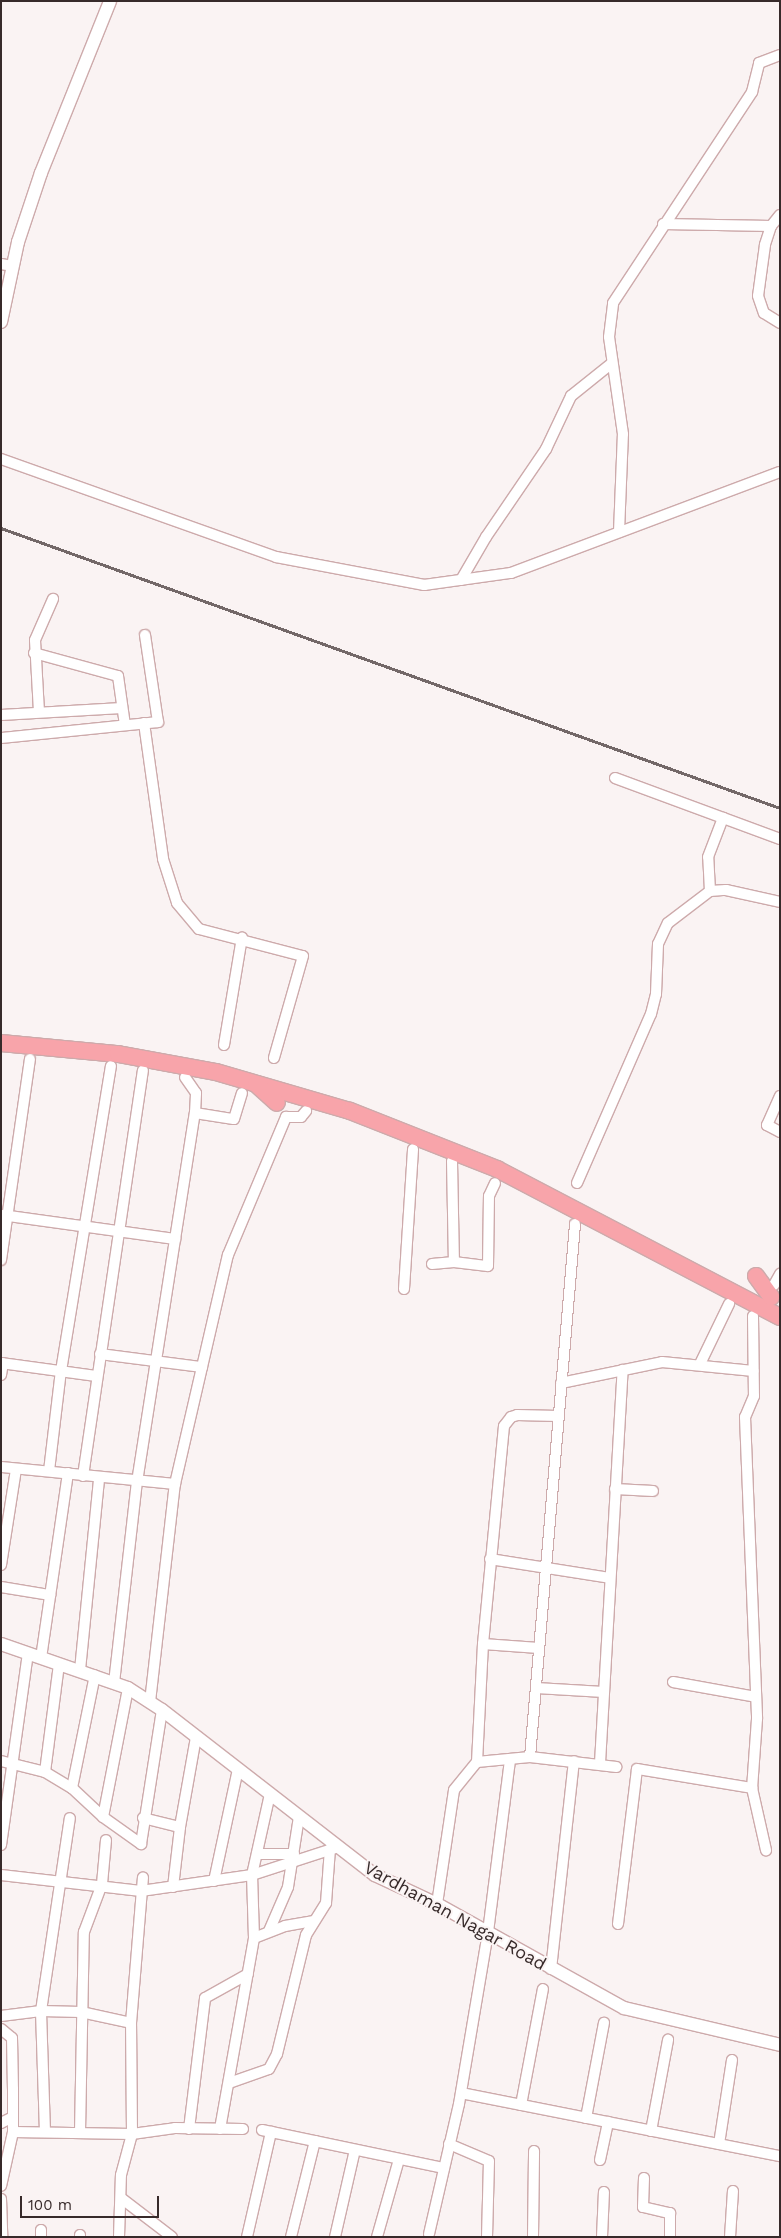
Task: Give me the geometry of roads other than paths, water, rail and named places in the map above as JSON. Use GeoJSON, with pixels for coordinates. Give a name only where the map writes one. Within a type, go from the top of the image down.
{"type":"FeatureCollection","features":[{"type":"Feature","properties":{"kind":"highway"},"geometry":{"type":"LineString","coordinates":[[1,1042],[115,1060],[247,1087],[350,1111],[489,1165],[780,1317]]}},
{"type":"Feature","properties":{"kind":"highway"},"geometry":{"type":"LineString","coordinates":[[115,1060],[143,1070]]}},
{"type":"Feature","properties":{"kind":"highway"},"geometry":{"type":"LineString","coordinates":[[247,1087],[277,1103]]}},
{"type":"Feature","properties":{"kind":"highway"},"geometry":{"type":"LineString","coordinates":[[489,1165],[494,1183]]}},
{"type":"Feature","properties":{"kind":"highway"},"geometry":{"type":"LineString","coordinates":[[756,1276],[773,1291]]}},
{"type":"Feature","properties":{"kind":"highway"},"geometry":{"type":"LineString","coordinates":[[746,1299],[753,1316]]}},
{"type":"Feature","properties":{"kind":"street"},"geometry":{"type":"LineString","coordinates":[[1,322],[7,265],[41,173],[110,1]]}},
{"type":"Feature","properties":{"kind":"street"},"geometry":{"type":"LineString","coordinates":[[619,532],[623,434],[609,337],[613,303],[663,224],[752,92],[759,63],[780,55]]}},
{"type":"Feature","properties":{"kind":"street"},"geometry":{"type":"LineString","coordinates":[[780,215],[771,226],[761,263],[758,296],[764,314],[780,323]]}},
{"type":"Feature","properties":{"kind":"street"},"geometry":{"type":"LineString","coordinates":[[663,224],[771,226]]}},
{"type":"Feature","properties":{"kind":"street"},"geometry":{"type":"LineString","coordinates":[[461,580],[491,530],[546,449],[571,396],[577,388],[612,364]]}},
{"type":"Feature","properties":{"kind":"street"},"geometry":{"type":"LineString","coordinates":[[1,459],[276,558],[424,585],[511,573],[780,472]]}},
{"type":"Feature","properties":{"kind":"street"},"geometry":{"type":"LineString","coordinates":[[39,712],[34,653],[38,633],[53,599]]}},
{"type":"Feature","properties":{"kind":"street"},"geometry":{"type":"LineString","coordinates":[[1,738],[158,722],[145,635]]}},
{"type":"Feature","properties":{"kind":"street"},"geometry":{"type":"LineString","coordinates":[[34,653],[118,676],[125,725]]}},
{"type":"Feature","properties":{"kind":"street"},"geometry":{"type":"LineString","coordinates":[[1,715],[122,708]]}},
{"type":"Feature","properties":{"kind":"street"},"geometry":{"type":"LineString","coordinates":[[144,723],[162,859],[176,903],[199,929],[242,938],[303,956],[274,1058]]}},
{"type":"Feature","properties":{"kind":"street"},"geometry":{"type":"LineString","coordinates":[[615,778],[780,839]]}},
{"type":"Feature","properties":{"kind":"street"},"geometry":{"type":"LineString","coordinates":[[710,891],[708,857],[723,818]]}},
{"type":"Feature","properties":{"kind":"street"},"geometry":{"type":"LineString","coordinates":[[577,1183],[651,1014],[656,994],[658,944],[662,931],[699,896],[710,891],[726,890],[780,902]]}},
{"type":"Feature","properties":{"kind":"street"},"geometry":{"type":"LineString","coordinates":[[224,1046],[242,938]]}},
{"type":"Feature","properties":{"kind":"street"},"geometry":{"type":"LineString","coordinates":[[1,1260],[5,1215],[30,1059]]}},
{"type":"Feature","properties":{"kind":"street"},"geometry":{"type":"LineString","coordinates":[[49,1470],[61,1371],[115,1060]]}},
{"type":"Feature","properties":{"kind":"street"},"geometry":{"type":"LineString","coordinates":[[84,1476],[96,1376],[120,1232],[143,1070]]}},
{"type":"Feature","properties":{"kind":"street"},"geometry":{"type":"LineString","coordinates":[[114,1683],[137,1482],[195,1113],[196,1094],[185,1077]]}},
{"type":"Feature","properties":{"kind":"street"},"geometry":{"type":"LineString","coordinates":[[195,1113],[234,1119],[247,1087]]}},
{"type":"Feature","properties":{"kind":"street"},"geometry":{"type":"LineString","coordinates":[[780,1096],[767,1125],[780,1132]]}},
{"type":"Feature","properties":{"kind":"street"},"geometry":{"type":"LineString","coordinates":[[150,1702],[175,1484],[228,1254],[286,1117],[301,1117],[306,1111]]}},
{"type":"Feature","properties":{"kind":"street"},"geometry":{"type":"LineString","coordinates":[[404,1290],[413,1149]]}},
{"type":"Feature","properties":{"kind":"street"},"geometry":{"type":"LineString","coordinates":[[452,1161],[454,1262]]}},
{"type":"Feature","properties":{"kind":"street"},"geometry":{"type":"LineString","coordinates":[[432,1264],[454,1262],[488,1266],[489,1196],[494,1183]]}},
{"type":"Feature","properties":{"kind":"street"},"geometry":{"type":"LineString","coordinates":[[5,1215],[175,1239]]}},
{"type":"Feature","properties":{"kind":"street"},"geometry":{"type":"LineString","coordinates":[[530,1757],[575,1224]]}},
{"type":"Feature","properties":{"kind":"street"},"geometry":{"type":"LineString","coordinates":[[773,1291],[780,1274]]}},
{"type":"Feature","properties":{"kind":"street"},"geometry":{"type":"LineString","coordinates":[[700,1364],[729,1304]]}},
{"type":"Feature","properties":{"kind":"street"},"geometry":{"type":"LineString","coordinates":[[753,1316],[754,1396],[745,1417],[756,1697],[752,1788],[766,1850]]}},
{"type":"Feature","properties":{"kind":"street"},"geometry":{"type":"LineString","coordinates":[[100,1354],[202,1367]]}},
{"type":"Feature","properties":{"kind":"street"},"geometry":{"type":"LineString","coordinates":[[561,1382],[662,1362],[700,1364],[754,1371]]}},
{"type":"Feature","properties":{"kind":"street"},"geometry":{"type":"LineString","coordinates":[[1,1375],[2,1363],[96,1376]]}},
{"type":"Feature","properties":{"kind":"street"},"geometry":{"type":"LineString","coordinates":[[600,1763],[622,1370]]}},
{"type":"Feature","properties":{"kind":"street"},"geometry":{"type":"LineString","coordinates":[[437,1904],[454,1790],[477,1762],[483,1644],[490,1559],[506,1421],[517,1415],[558,1416]]}},
{"type":"Feature","properties":{"kind":"street"},"geometry":{"type":"LineString","coordinates":[[1,1467],[49,1470],[137,1482],[175,1484]]}},
{"type":"Feature","properties":{"kind":"street"},"geometry":{"type":"LineString","coordinates":[[1,1565],[16,1468]]}},
{"type":"Feature","properties":{"kind":"street"},"geometry":{"type":"LineString","coordinates":[[41,1658],[68,1473]]}},
{"type":"Feature","properties":{"kind":"street"},"geometry":{"type":"LineString","coordinates":[[80,1670],[99,1478]]}},
{"type":"Feature","properties":{"kind":"street"},"geometry":{"type":"LineString","coordinates":[[615,1489],[653,1491]]}},
{"type":"Feature","properties":{"kind":"street"},"geometry":{"type":"LineString","coordinates":[[490,1559],[546,1570],[610,1578]]}},
{"type":"Feature","properties":{"kind":"street"},"geometry":{"type":"LineString","coordinates":[[1,1587],[50,1595]]}},
{"type":"Feature","properties":{"kind":"street","name":"Vardhaman Nagar Road"},"geometry":{"type":"LineString","coordinates":[[1,1644],[128,1688],[162,1710],[238,1769],[299,1817],[334,1848],[375,1875],[437,1904],[624,2008],[780,2045]]}},
{"type":"Feature","properties":{"kind":"street"},"geometry":{"type":"LineString","coordinates":[[483,1644],[539,1648]]}},
{"type":"Feature","properties":{"kind":"street"},"geometry":{"type":"LineString","coordinates":[[1,1844],[7,1761],[28,1653]]}},
{"type":"Feature","properties":{"kind":"street"},"geometry":{"type":"LineString","coordinates":[[45,1772],[59,1664]]}},
{"type":"Feature","properties":{"kind":"street"},"geometry":{"type":"LineString","coordinates":[[72,1788],[95,1675]]}},
{"type":"Feature","properties":{"kind":"street"},"geometry":{"type":"LineString","coordinates":[[673,1682],[756,1697]]}},
{"type":"Feature","properties":{"kind":"street"},"geometry":{"type":"LineString","coordinates":[[103,1817],[128,1688]]}},
{"type":"Feature","properties":{"kind":"street"},"geometry":{"type":"LineString","coordinates":[[536,1688],[604,1692]]}},
{"type":"Feature","properties":{"kind":"street"},"geometry":{"type":"LineString","coordinates":[[7,1761],[45,1772],[72,1788],[103,1817],[141,1844],[143,1818],[162,1710]]}},
{"type":"Feature","properties":{"kind":"street"},"geometry":{"type":"LineString","coordinates":[[173,1887],[180,1827],[196,1737]]}},
{"type":"Feature","properties":{"kind":"street"},"geometry":{"type":"LineString","coordinates":[[477,1762],[530,1757],[600,1763],[616,1767]]}},
{"type":"Feature","properties":{"kind":"street"},"geometry":{"type":"LineString","coordinates":[[430,2234],[461,2093],[488,1932],[510,1760]]}},
{"type":"Feature","properties":{"kind":"street"},"geometry":{"type":"LineString","coordinates":[[552,1969],[574,1761]]}},
{"type":"Feature","properties":{"kind":"street"},"geometry":{"type":"LineString","coordinates":[[214,1881],[238,1769]]}},
{"type":"Feature","properties":{"kind":"street"},"geometry":{"type":"LineString","coordinates":[[618,1924],[637,1769],[752,1788]]}},
{"type":"Feature","properties":{"kind":"street"},"geometry":{"type":"LineString","coordinates":[[220,2129],[254,1938],[252,1875],[270,1794]]}},
{"type":"Feature","properties":{"kind":"street"},"geometry":{"type":"LineString","coordinates":[[270,1931],[284,1903],[299,1817]]}},
{"type":"Feature","properties":{"kind":"street"},"geometry":{"type":"LineString","coordinates":[[45,2132],[41,2011],[70,1818]]}},
{"type":"Feature","properties":{"kind":"street"},"geometry":{"type":"LineString","coordinates":[[143,1818],[180,1827]]}},
{"type":"Feature","properties":{"kind":"street"},"geometry":{"type":"LineString","coordinates":[[80,2132],[80,2012],[85,1922],[102,1884],[106,1840]]}},
{"type":"Feature","properties":{"kind":"street"},"geometry":{"type":"LineString","coordinates":[[1,1875],[102,1884],[141,1891],[252,1875],[293,1858],[334,1848],[326,1903],[313,1921],[300,1952],[277,2054],[269,2069],[228,2083]]}},
{"type":"Feature","properties":{"kind":"street"},"geometry":{"type":"LineString","coordinates":[[256,1854],[293,1858]]}},
{"type":"Feature","properties":{"kind":"street"},"geometry":{"type":"LineString","coordinates":[[119,2237],[121,2175],[132,2134],[130,2024],[143,1877]]}},
{"type":"Feature","properties":{"kind":"street"},"geometry":{"type":"LineString","coordinates":[[254,1938],[270,1931],[313,1921]]}},
{"type":"Feature","properties":{"kind":"street"},"geometry":{"type":"LineString","coordinates":[[189,2129],[205,1998],[248,1974]]}},
{"type":"Feature","properties":{"kind":"street"},"geometry":{"type":"LineString","coordinates":[[521,2104],[543,1989]]}},
{"type":"Feature","properties":{"kind":"street"},"geometry":{"type":"LineString","coordinates":[[1,2016],[41,2011],[80,2012],[130,2024]]}},
{"type":"Feature","properties":{"kind":"street"},"geometry":{"type":"LineString","coordinates":[[586,2118],[604,2023]]}},
{"type":"Feature","properties":{"kind":"street"},"geometry":{"type":"LineString","coordinates":[[1,2029],[12,2038],[13,2077],[13,2132],[1,2186]]}},
{"type":"Feature","properties":{"kind":"street"},"geometry":{"type":"LineString","coordinates":[[651,2131],[668,2040]]}},
{"type":"Feature","properties":{"kind":"street"},"geometry":{"type":"LineString","coordinates":[[719,2144],[732,2060]]}},
{"type":"Feature","properties":{"kind":"street"},"geometry":{"type":"LineString","coordinates":[[1,2082],[13,2077]]}},
{"type":"Feature","properties":{"kind":"street"},"geometry":{"type":"LineString","coordinates":[[461,2093],[780,2156]]}},
{"type":"Feature","properties":{"kind":"street"},"geometry":{"type":"LineString","coordinates":[[1,2123],[13,2116]]}},
{"type":"Feature","properties":{"kind":"street"},"geometry":{"type":"LineString","coordinates":[[600,2160],[608,2122]]}},
{"type":"Feature","properties":{"kind":"street"},"geometry":{"type":"LineString","coordinates":[[13,2132],[132,2134],[189,2129],[243,2129]]}},
{"type":"Feature","properties":{"kind":"street"},"geometry":{"type":"LineString","coordinates":[[247,2237],[266,2131],[444,2168]]}},
{"type":"Feature","properties":{"kind":"street"},"geometry":{"type":"LineString","coordinates":[[291,2237],[315,2141]]}},
{"type":"Feature","properties":{"kind":"street"},"geometry":{"type":"LineString","coordinates":[[449,2144],[489,2161],[487,2237]]}},
{"type":"Feature","properties":{"kind":"street"},"geometry":{"type":"LineString","coordinates":[[335,2237],[355,2150]]}},
{"type":"Feature","properties":{"kind":"street"},"geometry":{"type":"LineString","coordinates":[[533,2237],[534,2151]]}},
{"type":"Feature","properties":{"kind":"street"},"geometry":{"type":"LineString","coordinates":[[377,2237],[399,2159]]}},
{"type":"Feature","properties":{"kind":"street"},"geometry":{"type":"LineString","coordinates":[[644,2178],[643,2207],[670,2213],[670,2237]]}},
{"type":"Feature","properties":{"kind":"street"},"geometry":{"type":"LineString","coordinates":[[730,2237],[733,2191]]}},
{"type":"Feature","properties":{"kind":"street"},"geometry":{"type":"LineString","coordinates":[[602,2237],[604,2192]]}},
{"type":"Feature","properties":{"kind":"street"},"geometry":{"type":"LineString","coordinates":[[121,2198],[172,2237]]}},
{"type":"Feature","properties":{"kind":"street"},"geometry":{"type":"LineString","coordinates":[[1,2199],[2,2237]]}},
{"type":"Feature","properties":{"kind":"railway"},"geometry":{"type":"LineString","coordinates":[[1,528],[780,808]]}}]}
